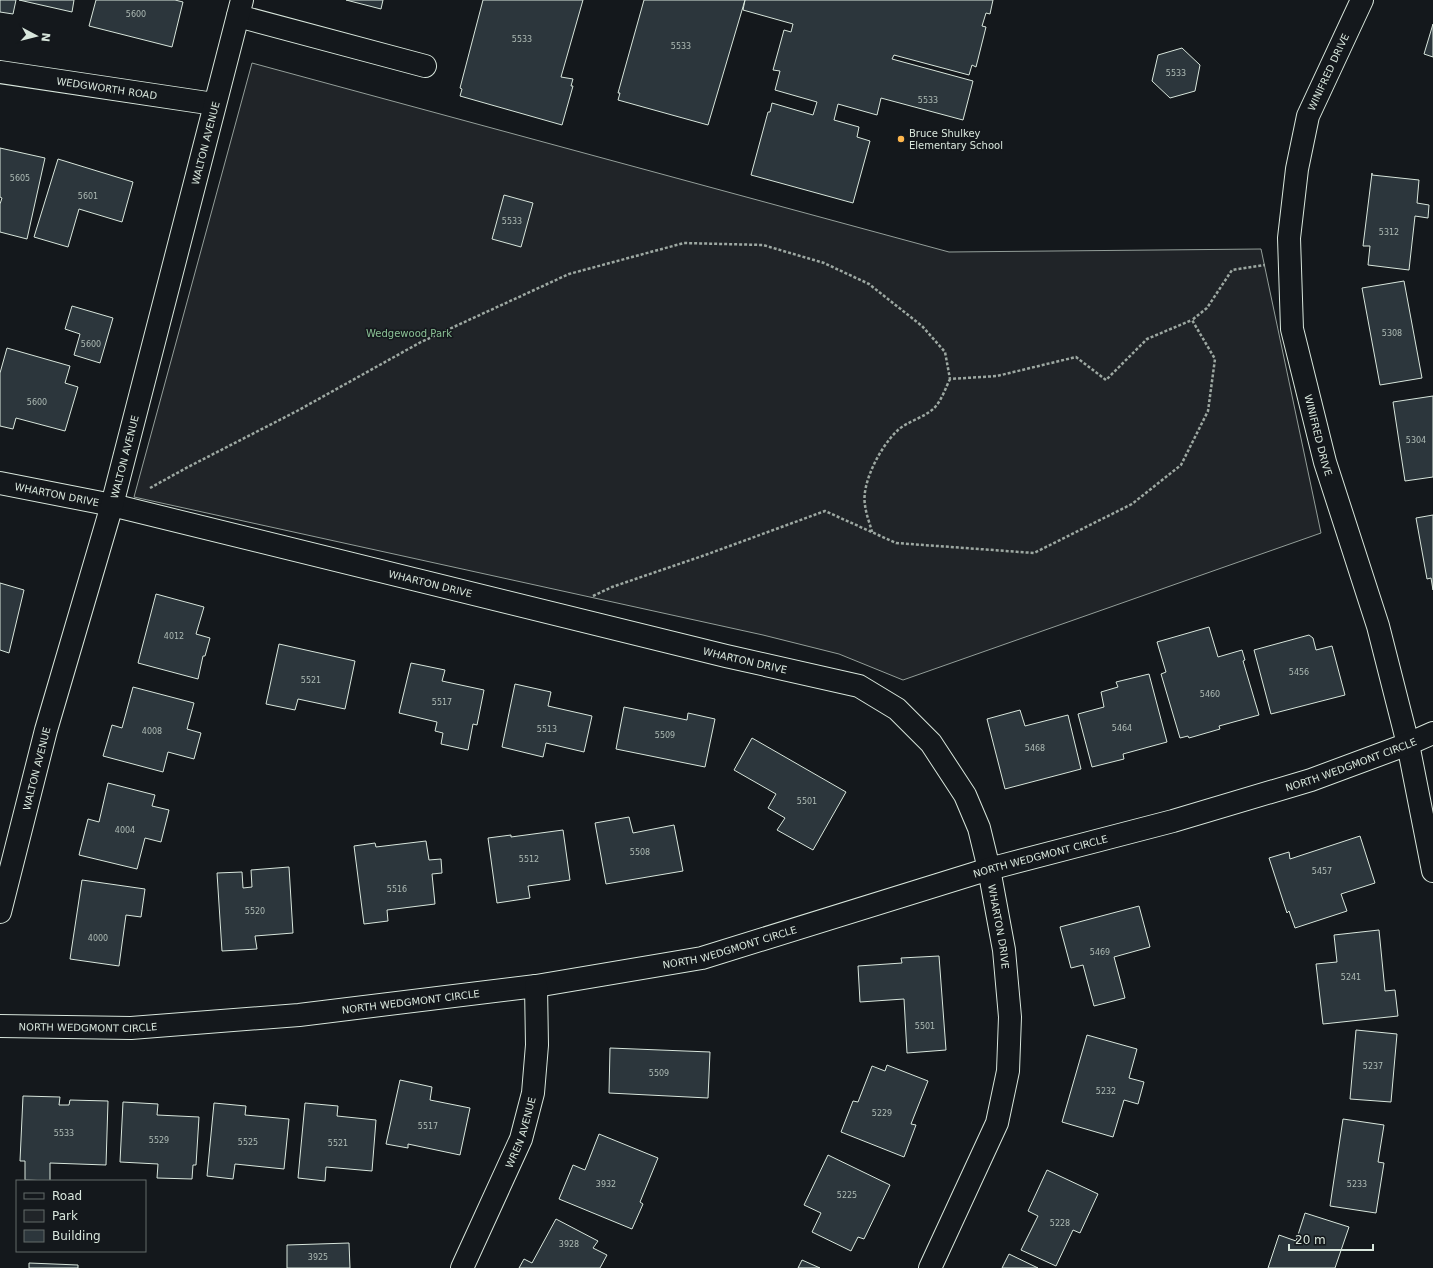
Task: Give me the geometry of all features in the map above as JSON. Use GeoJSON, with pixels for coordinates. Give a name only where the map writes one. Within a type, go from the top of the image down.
{"type":"FeatureCollection","features":[{"type":"Feature","properties":{"kind":"street","name":"WINIFRED DRIVE"},"geometry":{"type":"LineString","coordinates":[[1362,0],[1308,116],[1296,176],[1289,238],[1292,330],[1325,462],[1378,626],[1408,744],[1433,871]]}},
{"type":"Feature","properties":{"kind":"street"},"geometry":{"type":"LineString","coordinates":[[240,8],[425,66]]}},
{"type":"Feature","properties":{"kind":"street","name":"WALTON AVENUE"},"geometry":{"type":"LineString","coordinates":[[0,912],[46,730],[112,505],[214,104],[240,8]]}},
{"type":"Feature","properties":{"kind":"street","name":"WEDGWORTH ROAD"},"geometry":{"type":"LineString","coordinates":[[0,72],[214,104]]}},
{"type":"Feature","properties":{"kind":"street","name":"WHARTON DRIVE"},"geometry":{"type":"LineString","coordinates":[[0,483],[112,505],[726,656],[859,686],[897,709],[931,743],[965,795],[979,828],[989,869],[1004,950],[1010,1017],[1008,1071],[997,1124],[930,1268]]}},
{"type":"Feature","properties":{"kind":"street","name":"NORTH WEDGMONT CIRCLE"},"geometry":{"type":"LineString","coordinates":[[0,1026],[131,1028],[299,1016],[536,986],[702,958],[989,869],[1181,818],[1311,780],[1408,744],[1433,733]]}},
{"type":"Feature","properties":{"kind":"street","name":"WREN AVENUE"},"geometry":{"type":"LineString","coordinates":[[462,1268],[521,1139],[533,1093],[537,1045],[536,986]]}},
{"type":"Feature","properties":{"kind":"path"},"geometry":{"type":"LineString","coordinates":[[148,489],[297,411],[421,342],[569,274],[684,242],[763,245],[824,263],[869,284],[922,326],[945,352],[950,379],[936,406],[897,430],[876,460],[867,480],[864,494],[864,505],[872,532]]}},
{"type":"Feature","properties":{"kind":"path"},"geometry":{"type":"LineString","coordinates":[[950,379],[997,376],[1076,357],[1106,380],[1147,339],[1192,320],[1207,308],[1232,270],[1290,262]]}},
{"type":"Feature","properties":{"kind":"path"},"geometry":{"type":"LineString","coordinates":[[592,597],[612,587],[708,554],[825,510],[896,543],[1034,553],[1132,504],[1181,466],[1208,411],[1216,359],[1192,320]]}},
{"type":"Feature","properties":{"kind":"green space","name":"Wedgewood Park"},"geometry":{"type":"Polygon","coordinates":[[[252,63],[949,252],[1261,249],[1321,533],[903,680],[839,654],[763,635],[134,497],[252,63]]]}},
{"type":"Feature","properties":{"kind":"building"},"geometry":{"type":"Polygon","coordinates":[[[0,0],[16,0],[13,14],[0,12],[0,0]]]}},
{"type":"Feature","properties":{"kind":"building"},"geometry":{"type":"Polygon","coordinates":[[[19,0],[74,0],[72,12],[19,0]]]}},
{"type":"Feature","properties":{"kind":"building"},"geometry":{"type":"Polygon","coordinates":[[[96,0],[175,0],[183,2],[172,47],[89,26],[96,0]]]}},
{"type":"Feature","properties":{"kind":"building"},"geometry":{"type":"Polygon","coordinates":[[[346,0],[383,0],[381,9],[346,0]]]}},
{"type":"Feature","properties":{"kind":"building"},"geometry":{"type":"Polygon","coordinates":[[[483,0],[583,0],[561,77],[573,79],[571,86],[573,86],[562,125],[460,96],[462,89],[460,88],[483,0]]]}},
{"type":"Feature","properties":{"kind":"building"},"geometry":{"type":"Polygon","coordinates":[[[644,0],[745,0],[708,125],[618,100],[620,93],[618,93],[644,0]]]}},
{"type":"Feature","properties":{"kind":"building"},"geometry":{"type":"Polygon","coordinates":[[[745,0],[993,0],[990,14],[986,13],[982,26],[986,27],[976,67],[972,65],[969,75],[894,55],[892,59],[973,81],[963,120],[881,98],[877,115],[838,104],[834,120],[859,127],[857,137],[870,141],[853,203],[751,175],[768,112],[770,112],[772,103],[813,115],[817,102],[775,90],[780,71],[773,70],[784,30],[791,32],[793,24],[743,10],[745,0]]]}},
{"type":"Feature","properties":{"kind":"building"},"geometry":{"type":"Polygon","coordinates":[[[1433,24],[1433,57],[1424,54],[1433,24]]]}},
{"type":"Feature","properties":{"kind":"building"},"geometry":{"type":"Polygon","coordinates":[[[1182,48],[1200,65],[1195,91],[1170,98],[1152,81],[1158,55],[1182,48]]]}},
{"type":"Feature","properties":{"kind":"building"},"geometry":{"type":"Polygon","coordinates":[[[0,148],[45,158],[27,239],[0,232],[0,204],[2,198],[0,197],[0,148]]]}},
{"type":"Feature","properties":{"kind":"building"},"geometry":{"type":"Polygon","coordinates":[[[58,159],[133,182],[122,222],[79,209],[68,247],[34,237],[58,159]]]}},
{"type":"Feature","properties":{"kind":"building"},"geometry":{"type":"Polygon","coordinates":[[[1372,173],[1372,175],[1419,180],[1417,203],[1429,205],[1428,218],[1415,216],[1409,270],[1368,265],[1370,246],[1363,246],[1372,173]]]}},
{"type":"Feature","properties":{"kind":"building"},"geometry":{"type":"Polygon","coordinates":[[[504,195],[533,203],[521,247],[492,239],[504,195]]]}},
{"type":"Feature","properties":{"kind":"building"},"geometry":{"type":"Polygon","coordinates":[[[1404,281],[1422,378],[1380,385],[1362,288],[1404,281]]]}},
{"type":"Feature","properties":{"kind":"building"},"geometry":{"type":"Polygon","coordinates":[[[72,306],[113,318],[100,363],[74,355],[80,334],[65,329],[72,306]]]}},
{"type":"Feature","properties":{"kind":"building"},"geometry":{"type":"Polygon","coordinates":[[[7,348],[70,366],[65,383],[78,387],[65,431],[16,418],[13,429],[0,426],[0,373],[7,348]]]}},
{"type":"Feature","properties":{"kind":"building"},"geometry":{"type":"Polygon","coordinates":[[[1433,396],[1433,477],[1405,481],[1393,402],[1433,396]]]}},
{"type":"Feature","properties":{"kind":"building"},"geometry":{"type":"Polygon","coordinates":[[[1433,515],[1433,590],[1431,578],[1427,579],[1416,518],[1433,515]]]}},
{"type":"Feature","properties":{"kind":"building"},"geometry":{"type":"Polygon","coordinates":[[[0,583],[24,590],[9,653],[0,650],[0,583]]]}},
{"type":"Feature","properties":{"kind":"building"},"geometry":{"type":"Polygon","coordinates":[[[156,594],[204,607],[196,634],[210,638],[205,656],[203,656],[198,679],[138,663],[156,594]]]}},
{"type":"Feature","properties":{"kind":"building"},"geometry":{"type":"Polygon","coordinates":[[[1209,627],[1218,657],[1242,650],[1245,660],[1243,661],[1259,715],[1219,726],[1220,729],[1189,738],[1188,736],[1180,738],[1161,674],[1166,672],[1157,642],[1209,627]]]}},
{"type":"Feature","properties":{"kind":"building"},"geometry":{"type":"Polygon","coordinates":[[[1309,635],[1313,638],[1316,650],[1332,646],[1345,695],[1271,714],[1254,650],[1309,635]]]}},
{"type":"Feature","properties":{"kind":"building"},"geometry":{"type":"Polygon","coordinates":[[[279,644],[355,661],[345,709],[298,699],[295,710],[266,704],[279,644]]]}},
{"type":"Feature","properties":{"kind":"building"},"geometry":{"type":"Polygon","coordinates":[[[411,663],[445,670],[442,681],[484,690],[477,725],[473,724],[468,750],[441,744],[443,733],[435,731],[437,722],[399,713],[411,663]]]}},
{"type":"Feature","properties":{"kind":"building"},"geometry":{"type":"Polygon","coordinates":[[[1149,674],[1167,742],[1123,754],[1124,759],[1092,767],[1078,714],[1104,707],[1101,692],[1118,687],[1116,682],[1149,674]]]}},
{"type":"Feature","properties":{"kind":"building"},"geometry":{"type":"Polygon","coordinates":[[[515,684],[551,692],[548,706],[592,716],[584,752],[546,743],[543,757],[502,747],[515,684]]]}},
{"type":"Feature","properties":{"kind":"building"},"geometry":{"type":"Polygon","coordinates":[[[133,687],[194,703],[187,729],[201,733],[194,759],[168,752],[163,772],[103,756],[112,725],[122,728],[133,687]]]}},
{"type":"Feature","properties":{"kind":"building"},"geometry":{"type":"Polygon","coordinates":[[[624,707],[687,720],[688,713],[715,719],[705,767],[616,749],[624,707]]]}},
{"type":"Feature","properties":{"kind":"building"},"geometry":{"type":"Polygon","coordinates":[[[1020,710],[1025,726],[1068,715],[1081,769],[1005,789],[987,719],[1020,710]]]}},
{"type":"Feature","properties":{"kind":"building"},"geometry":{"type":"Polygon","coordinates":[[[752,738],[846,792],[813,850],[777,830],[785,818],[768,808],[776,794],[734,770],[752,738]]]}},
{"type":"Feature","properties":{"kind":"building"},"geometry":{"type":"Polygon","coordinates":[[[108,783],[155,795],[152,806],[169,810],[161,842],[145,838],[137,869],[79,855],[88,819],[99,822],[108,783]]]}},
{"type":"Feature","properties":{"kind":"building"},"geometry":{"type":"Polygon","coordinates":[[[629,817],[633,833],[674,825],[683,871],[606,884],[595,823],[629,817]]]}},
{"type":"Feature","properties":{"kind":"building"},"geometry":{"type":"Polygon","coordinates":[[[563,830],[570,880],[528,886],[530,898],[497,903],[488,838],[511,835],[511,837],[563,830]]]}},
{"type":"Feature","properties":{"kind":"building"},"geometry":{"type":"Polygon","coordinates":[[[1360,836],[1375,883],[1341,894],[1347,911],[1295,928],[1289,911],[1287,913],[1269,858],[1289,852],[1290,859],[1360,836]]]}},
{"type":"Feature","properties":{"kind":"building"},"geometry":{"type":"Polygon","coordinates":[[[426,841],[429,860],[441,859],[442,873],[432,874],[435,904],[387,910],[388,921],[364,924],[354,846],[375,843],[376,847],[426,841]]]}},
{"type":"Feature","properties":{"kind":"building"},"geometry":{"type":"Polygon","coordinates":[[[289,867],[293,933],[255,936],[257,949],[222,951],[217,873],[242,872],[243,888],[252,887],[251,870],[289,867]]]}},
{"type":"Feature","properties":{"kind":"building"},"geometry":{"type":"Polygon","coordinates":[[[82,880],[145,889],[141,917],[126,915],[119,966],[70,959],[82,880]]]}},
{"type":"Feature","properties":{"kind":"building"},"geometry":{"type":"Polygon","coordinates":[[[1139,906],[1150,947],[1114,957],[1125,998],[1094,1006],[1083,965],[1071,968],[1060,927],[1139,906]]]}},
{"type":"Feature","properties":{"kind":"building"},"geometry":{"type":"Polygon","coordinates":[[[1379,930],[1385,991],[1395,990],[1398,1016],[1323,1024],[1316,964],[1337,962],[1334,935],[1379,930]]]}},
{"type":"Feature","properties":{"kind":"building"},"geometry":{"type":"Polygon","coordinates":[[[939,956],[946,1050],[907,1053],[904,999],[860,1002],[858,966],[902,963],[901,958],[939,956]]]}},
{"type":"Feature","properties":{"kind":"building"},"geometry":{"type":"Polygon","coordinates":[[[1356,1030],[1397,1034],[1391,1102],[1350,1099],[1356,1030]]]}},
{"type":"Feature","properties":{"kind":"building"},"geometry":{"type":"Polygon","coordinates":[[[1087,1035],[1137,1049],[1129,1078],[1144,1082],[1138,1104],[1124,1100],[1113,1137],[1062,1122],[1087,1035]]]}},
{"type":"Feature","properties":{"kind":"building"},"geometry":{"type":"Polygon","coordinates":[[[610,1048],[710,1052],[708,1098],[609,1093],[610,1048]]]}},
{"type":"Feature","properties":{"kind":"building"},"geometry":{"type":"Polygon","coordinates":[[[887,1065],[928,1081],[911,1124],[916,1125],[904,1157],[841,1132],[853,1101],[858,1102],[872,1066],[885,1071],[887,1065]]]}},
{"type":"Feature","properties":{"kind":"building"},"geometry":{"type":"Polygon","coordinates":[[[400,1080],[432,1087],[430,1100],[470,1108],[460,1155],[408,1144],[408,1148],[386,1144],[400,1080]]]}},
{"type":"Feature","properties":{"kind":"building"},"geometry":{"type":"Polygon","coordinates":[[[23,1096],[60,1097],[59,1105],[69,1105],[70,1100],[108,1101],[106,1165],[50,1163],[50,1180],[25,1180],[25,1161],[20,1161],[23,1096]]]}},
{"type":"Feature","properties":{"kind":"building"},"geometry":{"type":"Polygon","coordinates":[[[123,1102],[158,1104],[157,1115],[199,1117],[196,1165],[193,1165],[192,1179],[157,1178],[158,1164],[120,1162],[123,1102]]]}},
{"type":"Feature","properties":{"kind":"building"},"geometry":{"type":"Polygon","coordinates":[[[214,1103],[246,1106],[245,1115],[289,1119],[284,1169],[235,1164],[233,1179],[207,1176],[214,1103]]]}},
{"type":"Feature","properties":{"kind":"building"},"geometry":{"type":"Polygon","coordinates":[[[305,1103],[338,1106],[337,1116],[376,1120],[372,1171],[326,1167],[325,1181],[298,1178],[305,1103]]]}},
{"type":"Feature","properties":{"kind":"building"},"geometry":{"type":"Polygon","coordinates":[[[1343,1119],[1384,1125],[1378,1162],[1384,1163],[1376,1213],[1330,1206],[1343,1119]]]}},
{"type":"Feature","properties":{"kind":"building"},"geometry":{"type":"Polygon","coordinates":[[[599,1134],[658,1158],[640,1202],[643,1204],[632,1229],[559,1199],[573,1165],[585,1170],[599,1134]]]}},
{"type":"Feature","properties":{"kind":"building"},"geometry":{"type":"Polygon","coordinates":[[[828,1155],[890,1185],[864,1239],[858,1237],[851,1251],[812,1232],[821,1213],[804,1205],[828,1155]]]}},
{"type":"Feature","properties":{"kind":"building"},"geometry":{"type":"Polygon","coordinates":[[[1047,1170],[1098,1194],[1080,1233],[1073,1230],[1056,1266],[1021,1250],[1038,1216],[1028,1211],[1047,1170]]]}},
{"type":"Feature","properties":{"kind":"building"},"geometry":{"type":"Polygon","coordinates":[[[1305,1213],[1349,1227],[1335,1268],[1268,1268],[1279,1235],[1296,1241],[1305,1213]]]}},
{"type":"Feature","properties":{"kind":"building"},"geometry":{"type":"Polygon","coordinates":[[[556,1219],[598,1241],[593,1248],[607,1255],[600,1268],[519,1268],[524,1259],[532,1263],[556,1219]]]}},
{"type":"Feature","properties":{"kind":"building"},"geometry":{"type":"Polygon","coordinates":[[[349,1243],[350,1268],[287,1268],[287,1245],[349,1243]]]}},
{"type":"Feature","properties":{"kind":"building"},"geometry":{"type":"Polygon","coordinates":[[[1009,1254],[1038,1268],[1002,1268],[1009,1254]]]}},
{"type":"Feature","properties":{"kind":"building"},"geometry":{"type":"Polygon","coordinates":[[[802,1260],[820,1268],[798,1268],[802,1260]]]}},
{"type":"Feature","properties":{"kind":"building"},"geometry":{"type":"Polygon","coordinates":[[[29,1263],[78,1265],[78,1268],[29,1268],[29,1263]]]}},
{"type":"Feature","properties":{"kind":"place","name":"Bruce Shulkey Elementary School"},"geometry":{"type":"Point","coordinates":[901,139]}}]}
